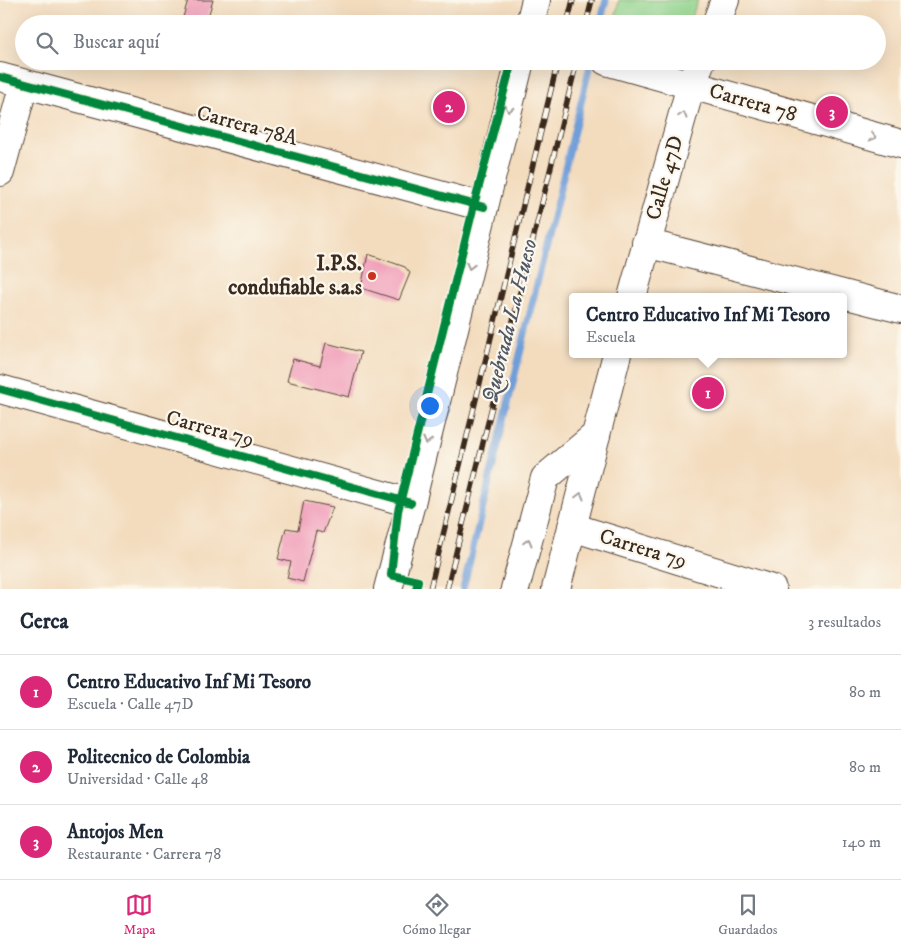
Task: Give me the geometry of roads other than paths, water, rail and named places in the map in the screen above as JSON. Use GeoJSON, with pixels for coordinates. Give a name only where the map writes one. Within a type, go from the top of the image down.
{"type":"FeatureCollection","features":[{"type":"Feature","properties":{"kind":"street"},"geometry":{"type":"LineString","coordinates":[[532,15],[536,0]]}},
{"type":"Feature","properties":{"kind":"street"},"geometry":{"type":"LineString","coordinates":[[719,15],[725,0]]}},
{"type":"Feature","properties":{"kind":"street"},"geometry":{"type":"LineString","coordinates":[[388,589],[518,70]]}},
{"type":"Feature","properties":{"kind":"street","name":"Carrera 78"},"geometry":{"type":"LineString","coordinates":[[638,70],[652,74],[696,73],[901,144]]}},
{"type":"Feature","properties":{"kind":"street","name":"Calle 47D"},"geometry":{"type":"LineString","coordinates":[[633,293],[696,73]]}},
{"type":"Feature","properties":{"kind":"street"},"geometry":{"type":"LineString","coordinates":[[0,172],[12,80]]}},
{"type":"Feature","properties":{"kind":"street","name":"Carrera 78A"},"geometry":{"type":"LineString","coordinates":[[12,80],[484,207]]}},
{"type":"Feature","properties":{"kind":"street"},"geometry":{"type":"LineString","coordinates":[[646,243],[839,293]]}},
{"type":"Feature","properties":{"kind":"street"},"geometry":{"type":"LineString","coordinates":[[847,295],[901,309]]}},
{"type":"Feature","properties":{"kind":"street"},"geometry":{"type":"LineString","coordinates":[[556,589],[616,358]]}},
{"type":"Feature","properties":{"kind":"street","name":"Carrera 79"},"geometry":{"type":"LineString","coordinates":[[0,389],[411,503]]}},
{"type":"Feature","properties":{"kind":"street"},"geometry":{"type":"LineString","coordinates":[[515,589],[545,478],[596,435]]}},
{"type":"Feature","properties":{"kind":"street","name":"Carrera 79"},"geometry":{"type":"LineString","coordinates":[[572,527],[772,589]]}},
{"type":"Feature","properties":{"kind":"waterway","name":"Quebrada La Hueso"},"geometry":{"type":"LineString","coordinates":[[602,15],[606,0]]}},
{"type":"Feature","properties":{"kind":"waterway","name":"Quebrada La Hueso"},"geometry":{"type":"LineString","coordinates":[[463,589],[589,70]]}},
{"type":"Feature","properties":{"kind":"railway"},"geometry":{"type":"LineString","coordinates":[[569,15],[573,0]]}},
{"type":"Feature","properties":{"kind":"railway"},"geometry":{"type":"LineString","coordinates":[[588,15],[592,0]]}},
{"type":"Feature","properties":{"kind":"railway"},"geometry":{"type":"LineString","coordinates":[[430,589],[556,70]]}},
{"type":"Feature","properties":{"kind":"railway"},"geometry":{"type":"LineString","coordinates":[[447,589],[575,70]]}},
{"type":"Feature","properties":{"kind":"place","name":"Politecnico de Colombia"},"geometry":{"type":"Point","coordinates":[449,107]}},
{"type":"Feature","properties":{"kind":"place","name":"Antojos Men"},"geometry":{"type":"Point","coordinates":[832,112]}},
{"type":"Feature","properties":{"kind":"place","name":"I.P.S. condufiable s.a.s"},"geometry":{"type":"Point","coordinates":[372,276]}},
{"type":"Feature","properties":{"kind":"place","name":"Centro Educativo Inf Mi Tesoro"},"geometry":{"type":"Point","coordinates":[708,393]}}]}
